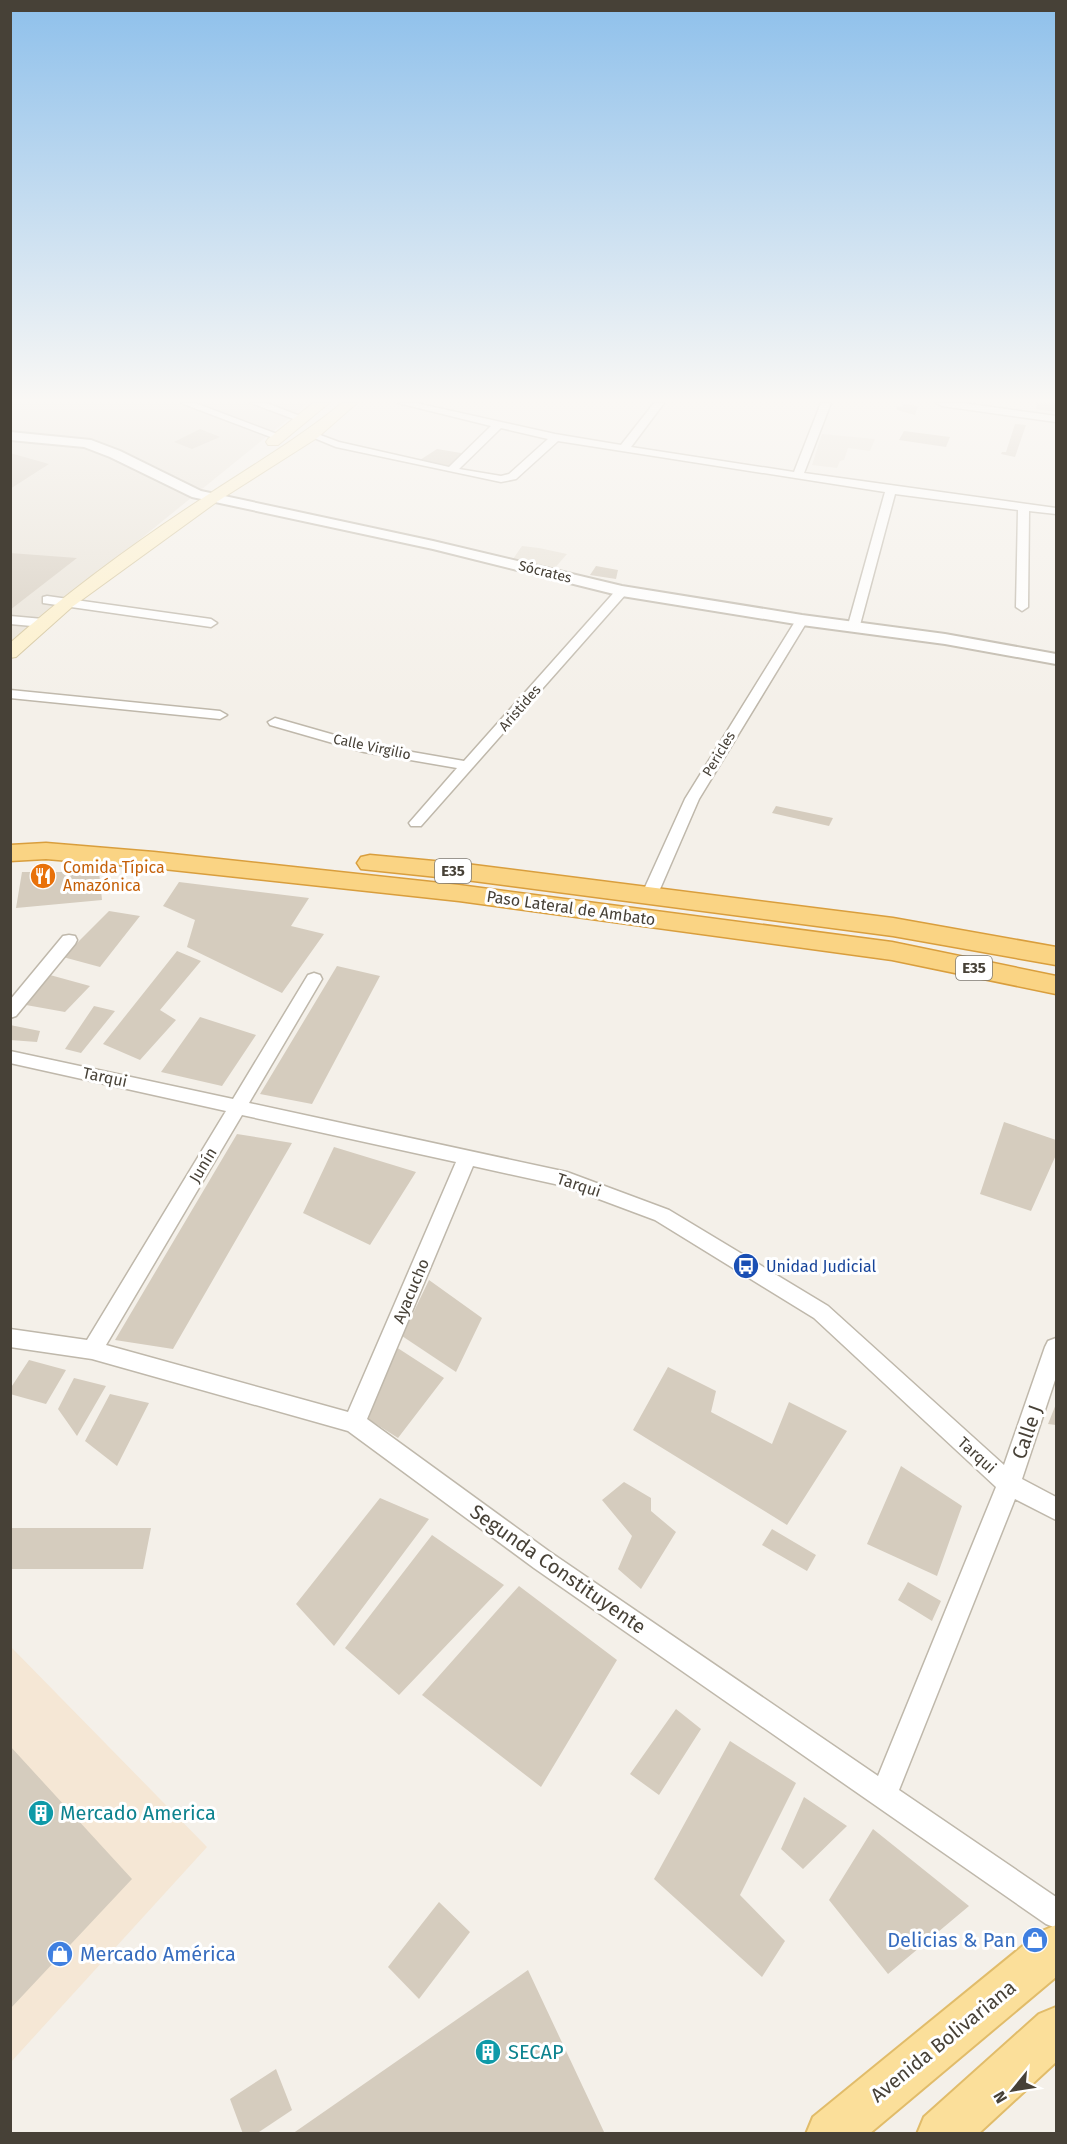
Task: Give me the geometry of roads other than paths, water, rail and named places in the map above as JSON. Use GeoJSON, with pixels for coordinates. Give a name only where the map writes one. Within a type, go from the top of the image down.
{"type":"FeatureCollection","features":[{"type":"Feature","properties":{"kind":"highway","name":"Paso Lateral de Ambato"},"geometry":{"type":"LineString","coordinates":[[10,836],[68,834],[466,872],[893,927],[1056,956]]}},
{"type":"Feature","properties":{"kind":"highway","name":"Paso Lateral de Ambato"},"geometry":{"type":"LineString","coordinates":[[10,853],[46,851],[154,860],[459,893],[892,951],[1056,985]]}},
{"type":"Feature","properties":{"kind":"main road"},"geometry":{"type":"LineString","coordinates":[[123,544],[193,503]]}},
{"type":"Feature","properties":{"kind":"main road"},"geometry":{"type":"LineString","coordinates":[[10,653],[66,603],[196,503]]}},
{"type":"Feature","properties":{"kind":"main road"},"geometry":{"type":"LineString","coordinates":[[14,624],[85,568]]}},
{"type":"Feature","properties":{"kind":"main road","name":"Avenida Bolivariana"},"geometry":{"type":"LineString","coordinates":[[831,2133],[1056,1948]]}},
{"type":"Feature","properties":{"kind":"main road"},"geometry":{"type":"LineString","coordinates":[[941,2133],[1056,2031]]}},
{"type":"Feature","properties":{"kind":"street","name":"Sócrates"},"geometry":{"type":"LineString","coordinates":[[238,503],[433,545],[622,591],[802,620],[854,625],[1056,659]]}},
{"type":"Feature","properties":{"kind":"street"},"geometry":{"type":"LineString","coordinates":[[854,625],[887,503]]}},
{"type":"Feature","properties":{"kind":"street"},"geometry":{"type":"LineString","coordinates":[[993,503],[1056,511]]}},
{"type":"Feature","properties":{"kind":"street"},"geometry":{"type":"LineString","coordinates":[[1022,607],[1024,507]]}},
{"type":"Feature","properties":{"kind":"street","name":"Aristides"},"geometry":{"type":"LineString","coordinates":[[416,823],[622,591]]}},
{"type":"Feature","properties":{"kind":"street"},"geometry":{"type":"LineString","coordinates":[[47,600],[211,623]]}},
{"type":"Feature","properties":{"kind":"street","name":"Pericles"},"geometry":{"type":"LineString","coordinates":[[649,896],[692,799],[802,620]]}},
{"type":"Feature","properties":{"kind":"street"},"geometry":{"type":"LineString","coordinates":[[14,624],[43,623]]}},
{"type":"Feature","properties":{"kind":"street"},"geometry":{"type":"LineString","coordinates":[[10,694],[220,715]]}},
{"type":"Feature","properties":{"kind":"street","name":"Calle Virgilio"},"geometry":{"type":"LineString","coordinates":[[275,722],[364,748],[469,766]]}},
{"type":"Feature","properties":{"kind":"street"},"geometry":{"type":"LineString","coordinates":[[10,1012],[69,940]]}},
{"type":"Feature","properties":{"kind":"street","name":"Junín"},"geometry":{"type":"LineString","coordinates":[[92,1350],[314,979]]}},
{"type":"Feature","properties":{"kind":"street","name":"Tarqui"},"geometry":{"type":"LineString","coordinates":[[10,1057],[567,1179],[662,1215],[821,1312],[1009,1484],[1056,1509]]}},
{"type":"Feature","properties":{"kind":"street","name":"Ayacucho"},"geometry":{"type":"LineString","coordinates":[[354,1423],[467,1158]]}},
{"type":"Feature","properties":{"kind":"street","name":"Segunda Constituyente"},"geometry":{"type":"LineString","coordinates":[[10,1338],[92,1350],[354,1423],[542,1560],[1056,1914]]}},
{"type":"Feature","properties":{"kind":"street","name":"Calle J"},"geometry":{"type":"LineString","coordinates":[[884,1794],[1009,1484],[1056,1347]]}},
{"type":"Feature","properties":{"kind":"place","name":"Comida Típica Amazónica"},"geometry":{"type":"Point","coordinates":[43,876]}},
{"type":"Feature","properties":{"kind":"place","name":"Unidad Judicial"},"geometry":{"type":"Point","coordinates":[746,1266]}},
{"type":"Feature","properties":{"kind":"place","name":"Mercado America"},"geometry":{"type":"Point","coordinates":[41,1813]}},
{"type":"Feature","properties":{"kind":"place","name":"Delicias & Pan"},"geometry":{"type":"Point","coordinates":[1035,1940]}},
{"type":"Feature","properties":{"kind":"place","name":"Mercado América"},"geometry":{"type":"Point","coordinates":[60,1954]}},
{"type":"Feature","properties":{"kind":"place","name":"SECAP"},"geometry":{"type":"Point","coordinates":[488,2052]}}]}
